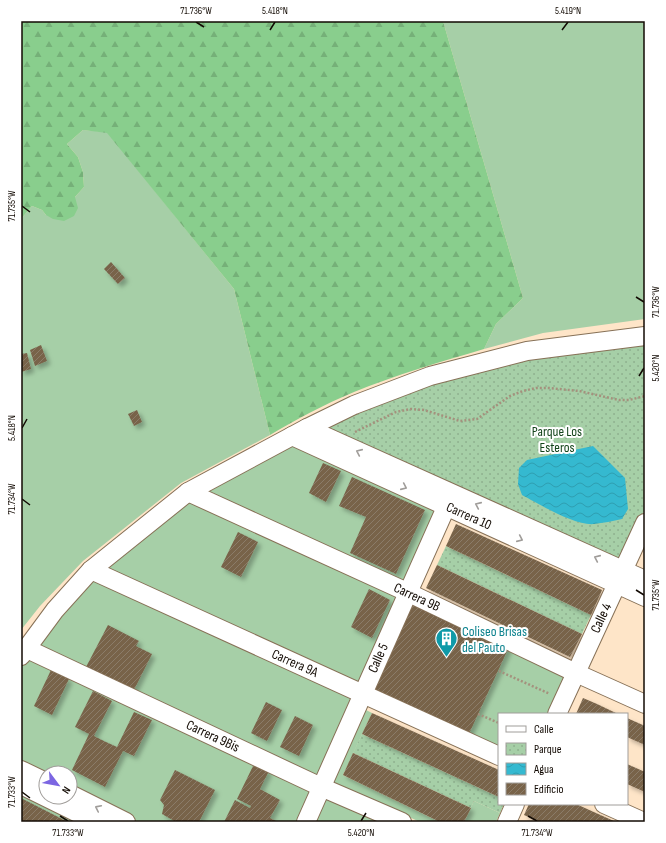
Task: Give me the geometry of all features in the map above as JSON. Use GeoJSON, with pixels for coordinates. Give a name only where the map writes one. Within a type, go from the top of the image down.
{"type":"FeatureCollection","features":[{"type":"Feature","properties":{"kind":"street"},"geometry":{"type":"LineString","coordinates":[[23,652],[54,610],[91,570],[188,492],[300,432],[354,405],[430,376],[527,351],[645,336]]}},
{"type":"Feature","properties":{"kind":"street","name":"Carrera 10"},"geometry":{"type":"LineString","coordinates":[[300,432],[337,441],[449,500]]}},
{"type":"Feature","properties":{"kind":"street","name":"Carrera 10"},"geometry":{"type":"LineString","coordinates":[[300,432],[620,577],[645,597]]}},
{"type":"Feature","properties":{"kind":"street","name":"Carrera 9B"},"geometry":{"type":"LineString","coordinates":[[188,492],[407,592],[576,673],[645,704]]}},
{"type":"Feature","properties":{"kind":"street","name":"Calle 5"},"geometry":{"type":"LineString","coordinates":[[306,822],[449,500]]}},
{"type":"Feature","properties":{"kind":"street","name":"Calle 4"},"geometry":{"type":"LineString","coordinates":[[560,707],[645,523]]}},
{"type":"Feature","properties":{"kind":"street","name":"Carrera 9A"},"geometry":{"type":"LineString","coordinates":[[91,570],[498,756]]}},
{"type":"Feature","properties":{"kind":"street","name":"Carrera 10"},"geometry":{"type":"LineString","coordinates":[[620,577],[645,580]]}},
{"type":"Feature","properties":{"kind":"street","name":"Carrera 9Bis"},"geometry":{"type":"LineString","coordinates":[[23,652],[321,787],[402,822]]}},
{"type":"Feature","properties":{"kind":"street"},"geometry":{"type":"LineString","coordinates":[[21,770],[38,778]]}},
{"type":"Feature","properties":{"kind":"street"},"geometry":{"type":"LineString","coordinates":[[21,784],[96,822]]}},
{"type":"Feature","properties":{"kind":"street"},"geometry":{"type":"LineString","coordinates":[[78,798],[126,822]]}},
{"type":"Feature","properties":{"kind":"street"},"geometry":{"type":"LineString","coordinates":[[507,822],[515,805]]}},
{"type":"Feature","properties":{"kind":"street"},"geometry":{"type":"LineString","coordinates":[[606,805],[644,822]]}},
{"type":"Feature","properties":{"kind":"path"},"geometry":{"type":"LineString","coordinates":[[337,441],[396,412],[411,409],[424,410],[460,421],[477,419],[510,396],[536,388],[579,391],[619,400],[629,400],[645,396]]}},
{"type":"Feature","properties":{"kind":"path"},"geometry":{"type":"LineString","coordinates":[[498,670],[560,707]]}},
{"type":"Feature","properties":{"kind":"path"},"geometry":{"type":"LineString","coordinates":[[478,714],[498,723]]}},
{"type":"Feature","properties":{"kind":"green space"},"geometry":{"type":"Polygon","coordinates":[[[21,21],[443,21],[523,298],[496,324],[484,349],[402,374],[354,392],[311,412],[270,435],[234,289],[107,133],[83,130],[67,144],[78,157],[83,172],[84,187],[75,197],[78,208],[74,216],[64,221],[53,219],[46,215],[42,210],[32,206],[21,219],[21,21]]]}},
{"type":"Feature","properties":{"kind":"green space"},"geometry":{"type":"Polygon","coordinates":[[[443,21],[645,21],[645,319],[543,333],[484,349],[496,324],[523,298],[443,21]]]}},
{"type":"Feature","properties":{"kind":"green space"},"geometry":{"type":"Polygon","coordinates":[[[83,130],[107,132],[234,289],[270,435],[181,483],[83,561],[40,606],[21,630],[21,219],[32,206],[42,210],[46,215],[75,197],[84,187],[83,172],[78,157],[67,144],[83,130]]]}},
{"type":"Feature","properties":{"kind":"green space","name":"Parque Los Esteros"},"geometry":{"type":"Polygon","coordinates":[[[645,339],[645,509],[618,563],[317,426],[354,408],[528,354],[645,339]]]}},
{"type":"Feature","properties":{"kind":"green space"},"geometry":{"type":"Polygon","coordinates":[[[292,442],[438,508],[404,585],[200,492],[292,442]]]}},
{"type":"Feature","properties":{"kind":"green space"},"geometry":{"type":"Polygon","coordinates":[[[188,495],[405,593],[361,690],[95,570],[188,495]]]}},
{"type":"Feature","properties":{"kind":"green space"},"geometry":{"type":"Polygon","coordinates":[[[446,546],[591,615],[582,634],[437,565],[446,546]]]}},
{"type":"Feature","properties":{"kind":"green space"},"geometry":{"type":"Polygon","coordinates":[[[94,579],[354,697],[318,777],[37,644],[94,579]]]}},
{"type":"Feature","properties":{"kind":"green space","name":"Coliseo Brisas del Pauto"},"geometry":{"type":"Polygon","coordinates":[[[411,598],[571,675],[553,713],[498,713],[498,753],[368,693],[411,598]]]}},
{"type":"Feature","properties":{"kind":"green space"},"geometry":{"type":"Polygon","coordinates":[[[26,655],[315,789],[300,822],[138,822],[78,793],[78,765],[38,765],[38,770],[21,765],[21,664],[26,655]]]}},
{"type":"Feature","properties":{"kind":"green space"},"geometry":{"type":"Polygon","coordinates":[[[364,709],[372,713],[343,775],[440,822],[420,822],[333,782],[364,709]]]}},
{"type":"Feature","properties":{"kind":"green space"},"geometry":{"type":"Polygon","coordinates":[[[362,734],[498,797],[498,805],[504,805],[500,813],[474,801],[471,808],[353,753],[362,734]]]}},
{"type":"Feature","properties":{"kind":"green space"},"geometry":{"type":"Polygon","coordinates":[[[21,792],[38,801],[38,805],[47,805],[80,822],[21,822],[21,792]]]}},
{"type":"Feature","properties":{"kind":"green space"},"geometry":{"type":"Polygon","coordinates":[[[325,795],[383,822],[313,822],[325,795]]]}},
{"type":"Feature","properties":{"kind":"green space"},"geometry":{"type":"Polygon","coordinates":[[[474,801],[500,813],[496,822],[464,822],[474,801]]]}},
{"type":"Feature","properties":{"kind":"water"},"geometry":{"type":"Polygon","coordinates":[[[593,446],[625,478],[628,509],[622,519],[594,524],[577,522],[557,514],[522,495],[518,484],[519,468],[527,460],[593,446]]]}},
{"type":"Feature","properties":{"kind":"building"},"geometry":{"type":"Polygon","coordinates":[[[111,262],[125,278],[118,284],[104,269],[111,262]]]}},
{"type":"Feature","properties":{"kind":"building"},"geometry":{"type":"Polygon","coordinates":[[[41,345],[47,361],[35,366],[30,350],[41,345]]]}},
{"type":"Feature","properties":{"kind":"building"},"geometry":{"type":"Polygon","coordinates":[[[27,353],[31,369],[21,372],[21,354],[27,353]]]}},
{"type":"Feature","properties":{"kind":"building"},"geometry":{"type":"Polygon","coordinates":[[[137,410],[142,422],[134,426],[128,414],[137,410]]]}},
{"type":"Feature","properties":{"kind":"building"},"geometry":{"type":"Polygon","coordinates":[[[323,463],[341,471],[326,502],[309,493],[323,463]]]}},
{"type":"Feature","properties":{"kind":"building"},"geometry":{"type":"Polygon","coordinates":[[[352,477],[425,510],[396,574],[350,553],[366,517],[339,506],[352,477]]]}},
{"type":"Feature","properties":{"kind":"building"},"geometry":{"type":"Polygon","coordinates":[[[456,524],[602,590],[591,615],[446,546],[456,524]]]}},
{"type":"Feature","properties":{"kind":"building"},"geometry":{"type":"Polygon","coordinates":[[[238,532],[258,542],[241,577],[221,567],[238,532]]]}},
{"type":"Feature","properties":{"kind":"building"},"geometry":{"type":"Polygon","coordinates":[[[437,565],[582,634],[570,657],[426,588],[437,565]]]}},
{"type":"Feature","properties":{"kind":"building"},"geometry":{"type":"Polygon","coordinates":[[[369,589],[390,600],[372,638],[351,627],[369,589]]]}},
{"type":"Feature","properties":{"kind":"building","name":"Coliseo Brisas del Pauto"},"geometry":{"type":"Polygon","coordinates":[[[413,601],[509,647],[468,736],[372,693],[413,601]]]}},
{"type":"Feature","properties":{"kind":"building"},"geometry":{"type":"Polygon","coordinates":[[[108,625],[139,641],[136,646],[152,654],[134,690],[86,667],[108,625]]]}},
{"type":"Feature","properties":{"kind":"building"},"geometry":{"type":"Polygon","coordinates":[[[51,670],[69,679],[52,715],[34,706],[51,670]]]}},
{"type":"Feature","properties":{"kind":"building"},"geometry":{"type":"Polygon","coordinates":[[[93,691],[112,701],[94,736],[106,742],[117,747],[134,712],[152,720],[134,756],[123,751],[105,787],[78,773],[78,765],[74,765],[89,734],[75,727],[93,691]]]}},
{"type":"Feature","properties":{"kind":"building"},"geometry":{"type":"Polygon","coordinates":[[[583,698],[616,713],[576,713],[583,698]]]}},
{"type":"Feature","properties":{"kind":"building"},"geometry":{"type":"Polygon","coordinates":[[[266,702],[282,710],[267,741],[251,733],[266,702]]]}},
{"type":"Feature","properties":{"kind":"building"},"geometry":{"type":"Polygon","coordinates":[[[372,713],[498,770],[498,797],[362,734],[372,713]]]}},
{"type":"Feature","properties":{"kind":"building"},"geometry":{"type":"Polygon","coordinates":[[[295,716],[313,725],[299,756],[280,747],[295,716]]]}},
{"type":"Feature","properties":{"kind":"building"},"geometry":{"type":"Polygon","coordinates":[[[628,718],[645,726],[645,745],[628,737],[628,718]]]}},
{"type":"Feature","properties":{"kind":"building"},"geometry":{"type":"Polygon","coordinates":[[[353,753],[471,808],[464,822],[440,822],[343,775],[353,753]]]}},
{"type":"Feature","properties":{"kind":"building"},"geometry":{"type":"Polygon","coordinates":[[[254,764],[269,771],[260,789],[280,800],[270,818],[278,822],[224,822],[235,800],[250,808],[251,806],[237,799],[254,764]]]}},
{"type":"Feature","properties":{"kind":"building"},"geometry":{"type":"Polygon","coordinates":[[[628,764],[645,772],[645,792],[628,784],[628,764]]]}},
{"type":"Feature","properties":{"kind":"building"},"geometry":{"type":"Polygon","coordinates":[[[175,770],[215,790],[199,822],[176,822],[162,814],[164,805],[160,800],[175,770]]]}},
{"type":"Feature","properties":{"kind":"building"},"geometry":{"type":"Polygon","coordinates":[[[21,798],[68,822],[21,822],[21,798]]]}},
{"type":"Feature","properties":{"kind":"building"},"geometry":{"type":"Polygon","coordinates":[[[529,805],[578,805],[616,822],[540,822],[524,815],[529,805]]]}},
{"type":"Feature","properties":{"kind":"place","name":"Coliseo Brisas del Pauto"},"geometry":{"type":"Point","coordinates":[446,658]}}]}
